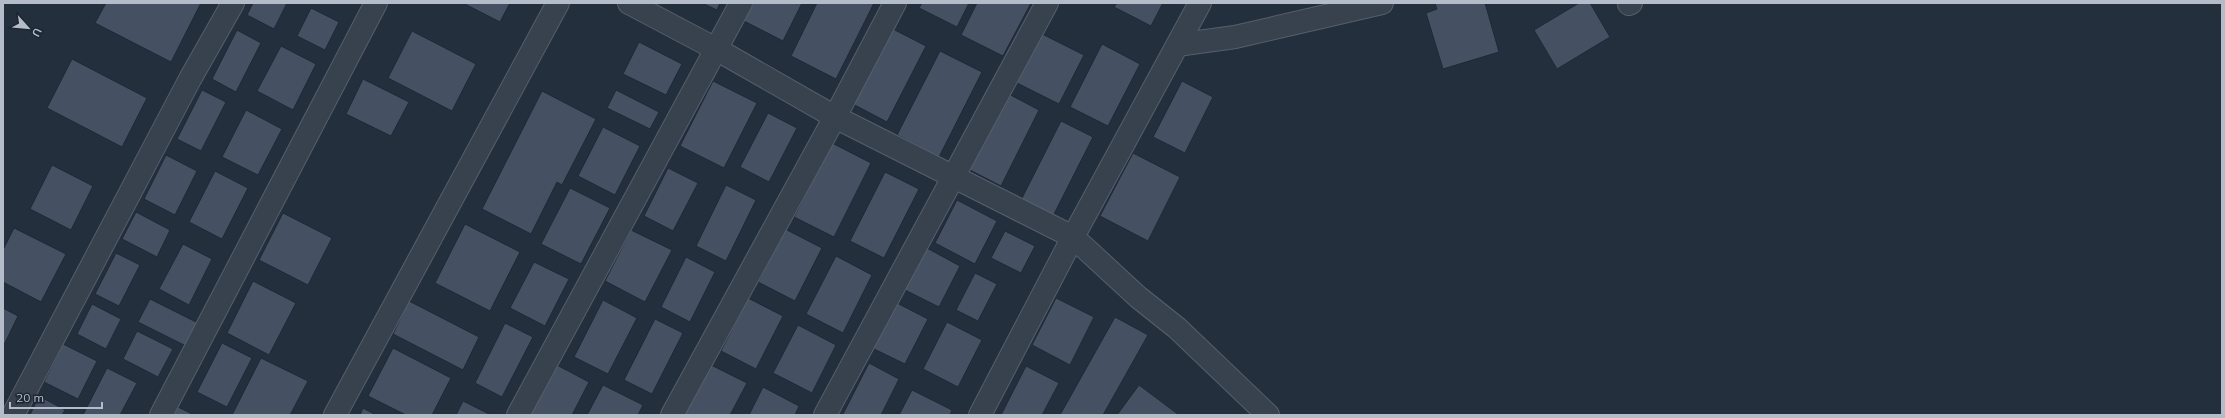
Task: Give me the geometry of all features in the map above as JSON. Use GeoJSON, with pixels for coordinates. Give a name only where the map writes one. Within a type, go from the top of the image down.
{"type":"FeatureCollection","features":[{"type":"Feature","properties":{"kind":"street"},"geometry":{"type":"LineString","coordinates":[[13,415],[190,79],[233,3]]}},
{"type":"Feature","properties":{"kind":"street"},"geometry":{"type":"LineString","coordinates":[[161,415],[376,3]]}},
{"type":"Feature","properties":{"kind":"street"},"geometry":{"type":"LineString","coordinates":[[335,415],[558,3]]}},
{"type":"Feature","properties":{"kind":"street"},"geometry":{"type":"LineString","coordinates":[[629,3],[716,49],[835,117],[1073,237],[1138,297],[1177,328],[1259,412]]}},
{"type":"Feature","properties":{"kind":"street"},"geometry":{"type":"LineString","coordinates":[[518,415],[741,3]]}},
{"type":"Feature","properties":{"kind":"street"},"geometry":{"type":"LineString","coordinates":[[672,415],[835,117],[895,3]]}},
{"type":"Feature","properties":{"kind":"street"},"geometry":{"type":"LineString","coordinates":[[825,415],[1047,3]]}},
{"type":"Feature","properties":{"kind":"street"},"geometry":{"type":"LineString","coordinates":[[980,415],[1073,237],[1200,3]]}},
{"type":"Feature","properties":{"kind":"street"},"geometry":{"type":"LineString","coordinates":[[1177,45],[1235,37],[1382,3]]}},
{"type":"Feature","properties":{"kind":"building"},"geometry":{"type":"Polygon","coordinates":[[[106,3],[201,3],[171,62],[95,23],[106,3]]]}},
{"type":"Feature","properties":{"kind":"building"},"geometry":{"type":"Polygon","coordinates":[[[253,3],[287,3],[274,29],[247,15],[253,3]]]}},
{"type":"Feature","properties":{"kind":"building"},"geometry":{"type":"Polygon","coordinates":[[[463,3],[510,3],[500,22],[463,3]]]}},
{"type":"Feature","properties":{"kind":"building"},"geometry":{"type":"Polygon","coordinates":[[[702,3],[720,3],[717,10],[702,3]]]}},
{"type":"Feature","properties":{"kind":"building"},"geometry":{"type":"Polygon","coordinates":[[[753,3],[802,3],[783,41],[744,21],[753,3]]]}},
{"type":"Feature","properties":{"kind":"building"},"geometry":{"type":"Polygon","coordinates":[[[817,3],[874,3],[836,79],[791,56],[817,3]]]}},
{"type":"Feature","properties":{"kind":"building"},"geometry":{"type":"Polygon","coordinates":[[[922,3],[969,3],[957,27],[919,8],[922,3]]]}},
{"type":"Feature","properties":{"kind":"building"},"geometry":{"type":"Polygon","coordinates":[[[977,3],[1031,3],[1003,56],[961,35],[977,3]]]}},
{"type":"Feature","properties":{"kind":"building"},"geometry":{"type":"Polygon","coordinates":[[[1117,3],[1163,3],[1151,26],[1114,7],[1117,3]]]}},
{"type":"Feature","properties":{"kind":"building"},"geometry":{"type":"Polygon","coordinates":[[[1435,3],[1485,3],[1499,52],[1443,69],[1426,13],[1437,9],[1435,3]]]}},
{"type":"Feature","properties":{"kind":"building"},"geometry":{"type":"Polygon","coordinates":[[[1579,3],[1590,3],[1610,37],[1557,69],[1534,30],[1579,3]]]}},
{"type":"Feature","properties":{"kind":"building"},"geometry":{"type":"Polygon","coordinates":[[[311,8],[339,22],[325,50],[297,36],[311,8]]]}},
{"type":"Feature","properties":{"kind":"building"},"geometry":{"type":"Polygon","coordinates":[[[889,27],[926,46],[887,122],[851,103],[889,27]]]}},
{"type":"Feature","properties":{"kind":"building"},"geometry":{"type":"Polygon","coordinates":[[[237,30],[261,43],[236,92],[212,79],[237,30]]]}},
{"type":"Feature","properties":{"kind":"building"},"geometry":{"type":"Polygon","coordinates":[[[412,31],[476,64],[452,111],[388,78],[412,31]]]}},
{"type":"Feature","properties":{"kind":"building"},"geometry":{"type":"Polygon","coordinates":[[[1038,32],[1084,55],[1059,104],[1013,81],[1038,32]]]}},
{"type":"Feature","properties":{"kind":"building"},"geometry":{"type":"Polygon","coordinates":[[[639,42],[682,64],[666,95],[623,74],[639,42]]]}},
{"type":"Feature","properties":{"kind":"building"},"geometry":{"type":"Polygon","coordinates":[[[1102,44],[1140,64],[1108,126],[1070,107],[1102,44]]]}},
{"type":"Feature","properties":{"kind":"building"},"geometry":{"type":"Polygon","coordinates":[[[281,46],[316,64],[293,110],[257,91],[281,46]]]}},
{"type":"Feature","properties":{"kind":"building"},"geometry":{"type":"Polygon","coordinates":[[[940,51],[982,72],[939,157],[897,135],[940,51]]]}},
{"type":"Feature","properties":{"kind":"building"},"geometry":{"type":"Polygon","coordinates":[[[72,59],[147,98],[122,147],[47,108],[72,59]]]}},
{"type":"Feature","properties":{"kind":"building"},"geometry":{"type":"Polygon","coordinates":[[[363,79],[409,102],[391,136],[346,114],[363,79]]]}},
{"type":"Feature","properties":{"kind":"building"},"geometry":{"type":"Polygon","coordinates":[[[713,81],[757,103],[724,168],[680,146],[713,81]]]}},
{"type":"Feature","properties":{"kind":"building"},"geometry":{"type":"Polygon","coordinates":[[[1182,81],[1213,97],[1185,153],[1153,137],[1182,81]]]}},
{"type":"Feature","properties":{"kind":"building"},"geometry":{"type":"Polygon","coordinates":[[[202,90],[226,102],[201,151],[177,139],[202,90]]]}},
{"type":"Feature","properties":{"kind":"building"},"geometry":{"type":"Polygon","coordinates":[[[616,90],[659,112],[650,129],[607,108],[616,90]]]}},
{"type":"Feature","properties":{"kind":"building"},"geometry":{"type":"Polygon","coordinates":[[[542,91],[596,119],[562,185],[557,182],[531,234],[482,209],[542,91]]]}},
{"type":"Feature","properties":{"kind":"building"},"geometry":{"type":"Polygon","coordinates":[[[1005,92],[1039,110],[1001,186],[966,168],[1005,92]]]}},
{"type":"Feature","properties":{"kind":"building"},"geometry":{"type":"Polygon","coordinates":[[[246,110],[282,129],[258,175],[222,157],[246,110]]]}},
{"type":"Feature","properties":{"kind":"building"},"geometry":{"type":"Polygon","coordinates":[[[768,113],[797,128],[769,182],[740,167],[768,113]]]}},
{"type":"Feature","properties":{"kind":"building"},"geometry":{"type":"Polygon","coordinates":[[[1061,121],[1093,137],[1052,218],[1020,202],[1061,121]]]}},
{"type":"Feature","properties":{"kind":"building"},"geometry":{"type":"Polygon","coordinates":[[[603,127],[640,146],[615,195],[578,176],[603,127]]]}},
{"type":"Feature","properties":{"kind":"building"},"geometry":{"type":"Polygon","coordinates":[[[832,143],[871,163],[834,237],[794,217],[832,143]]]}},
{"type":"Feature","properties":{"kind":"building"},"geometry":{"type":"Polygon","coordinates":[[[1133,153],[1180,177],[1148,241],[1100,216],[1133,153]]]}},
{"type":"Feature","properties":{"kind":"building"},"geometry":{"type":"Polygon","coordinates":[[[166,155],[197,171],[175,215],[144,199],[166,155]]]}},
{"type":"Feature","properties":{"kind":"building"},"geometry":{"type":"Polygon","coordinates":[[[52,165],[93,186],[71,230],[30,209],[52,165]]]}},
{"type":"Feature","properties":{"kind":"building"},"geometry":{"type":"Polygon","coordinates":[[[668,168],[698,183],[673,231],[644,216],[668,168]]]}},
{"type":"Feature","properties":{"kind":"building"},"geometry":{"type":"Polygon","coordinates":[[[215,171],[248,188],[222,239],[189,222],[215,171]]]}},
{"type":"Feature","properties":{"kind":"building"},"geometry":{"type":"Polygon","coordinates":[[[885,172],[919,189],[884,258],[850,241],[885,172]]]}},
{"type":"Feature","properties":{"kind":"building"},"geometry":{"type":"Polygon","coordinates":[[[726,185],[756,200],[726,261],[696,246],[726,185]]]}},
{"type":"Feature","properties":{"kind":"building"},"geometry":{"type":"Polygon","coordinates":[[[570,188],[610,208],[581,264],[541,244],[570,188]]]}},
{"type":"Feature","properties":{"kind":"building"},"geometry":{"type":"Polygon","coordinates":[[[957,200],[997,221],[975,264],[935,243],[957,200]]]}},
{"type":"Feature","properties":{"kind":"building"},"geometry":{"type":"Polygon","coordinates":[[[136,212],[170,230],[157,257],[122,239],[136,212]]]}},
{"type":"Feature","properties":{"kind":"building"},"geometry":{"type":"Polygon","coordinates":[[[283,213],[332,238],[308,285],[259,260],[283,213]]]}},
{"type":"Feature","properties":{"kind":"building"},"geometry":{"type":"Polygon","coordinates":[[[465,224],[520,252],[490,311],[435,283],[465,224]]]}},
{"type":"Feature","properties":{"kind":"building"},"geometry":{"type":"Polygon","coordinates":[[[14,228],[66,254],[41,302],[3,282],[3,250],[14,228]]]}},
{"type":"Feature","properties":{"kind":"building"},"geometry":{"type":"Polygon","coordinates":[[[785,229],[822,248],[795,301],[758,282],[785,229]]]}},
{"type":"Feature","properties":{"kind":"building"},"geometry":{"type":"Polygon","coordinates":[[[631,230],[672,250],[645,302],[605,281],[631,230]]]}},
{"type":"Feature","properties":{"kind":"building"},"geometry":{"type":"Polygon","coordinates":[[[1005,231],[1035,246],[1021,273],[991,258],[1005,231]]]}},
{"type":"Feature","properties":{"kind":"building"},"geometry":{"type":"Polygon","coordinates":[[[183,244],[212,259],[189,305],[159,289],[183,244]]]}},
{"type":"Feature","properties":{"kind":"building"},"geometry":{"type":"Polygon","coordinates":[[[925,247],[960,266],[939,307],[903,289],[925,247]]]}},
{"type":"Feature","properties":{"kind":"building"},"geometry":{"type":"Polygon","coordinates":[[[116,253],[140,265],[119,306],[95,294],[116,253]]]}},
{"type":"Feature","properties":{"kind":"building"},"geometry":{"type":"Polygon","coordinates":[[[836,256],[872,275],[843,333],[806,314],[836,256]]]}},
{"type":"Feature","properties":{"kind":"building"},"geometry":{"type":"Polygon","coordinates":[[[686,257],[715,272],[690,322],[661,307],[686,257]]]}},
{"type":"Feature","properties":{"kind":"building"},"geometry":{"type":"Polygon","coordinates":[[[534,262],[569,279],[545,326],[510,308],[534,262]]]}},
{"type":"Feature","properties":{"kind":"building"},"geometry":{"type":"Polygon","coordinates":[[[975,273],[997,284],[978,321],[956,310],[975,273]]]}},
{"type":"Feature","properties":{"kind":"building"},"geometry":{"type":"Polygon","coordinates":[[[253,281],[296,303],[269,355],[227,333],[253,281]]]}},
{"type":"Feature","properties":{"kind":"building"},"geometry":{"type":"Polygon","coordinates":[[[748,298],[783,316],[756,369],[721,351],[748,298]]]}},
{"type":"Feature","properties":{"kind":"building"},"geometry":{"type":"Polygon","coordinates":[[[1056,298],[1094,317],[1070,365],[1032,345],[1056,298]]]}},
{"type":"Feature","properties":{"kind":"building"},"geometry":{"type":"Polygon","coordinates":[[[150,299],[200,324],[188,347],[138,322],[150,299]]]}},
{"type":"Feature","properties":{"kind":"building"},"geometry":{"type":"Polygon","coordinates":[[[603,300],[637,318],[608,374],[574,357],[603,300]]]}},
{"type":"Feature","properties":{"kind":"building"},"geometry":{"type":"Polygon","coordinates":[[[409,301],[479,337],[463,370],[393,334],[409,301]]]}},
{"type":"Feature","properties":{"kind":"building"},"geometry":{"type":"Polygon","coordinates":[[[895,302],[928,319],[905,364],[872,348],[895,302]]]}},
{"type":"Feature","properties":{"kind":"building"},"geometry":{"type":"Polygon","coordinates":[[[92,304],[121,319],[106,349],[77,334],[92,304]]]}},
{"type":"Feature","properties":{"kind":"building"},"geometry":{"type":"Polygon","coordinates":[[[3,308],[18,316],[3,347],[3,308]]]}},
{"type":"Feature","properties":{"kind":"building"},"geometry":{"type":"Polygon","coordinates":[[[1115,317],[1148,335],[1103,415],[1060,415],[1115,317]]]}},
{"type":"Feature","properties":{"kind":"building"},"geometry":{"type":"Polygon","coordinates":[[[655,319],[683,333],[652,394],[624,380],[655,319]]]}},
{"type":"Feature","properties":{"kind":"building"},"geometry":{"type":"Polygon","coordinates":[[[947,322],[982,340],[958,387],[923,369],[947,322]]]}},
{"type":"Feature","properties":{"kind":"building"},"geometry":{"type":"Polygon","coordinates":[[[505,323],[533,337],[502,397],[475,383],[505,323]]]}},
{"type":"Feature","properties":{"kind":"building"},"geometry":{"type":"Polygon","coordinates":[[[798,325],[836,345],[812,393],[773,373],[798,325]]]}},
{"type":"Feature","properties":{"kind":"building"},"geometry":{"type":"Polygon","coordinates":[[[137,331],[173,349],[158,377],[123,359],[137,331]]]}},
{"type":"Feature","properties":{"kind":"building"},"geometry":{"type":"Polygon","coordinates":[[[222,343],[252,358],[227,407],[197,392],[222,343]]]}},
{"type":"Feature","properties":{"kind":"building"},"geometry":{"type":"Polygon","coordinates":[[[63,344],[97,361],[78,399],[44,382],[63,344]]]}},
{"type":"Feature","properties":{"kind":"building"},"geometry":{"type":"Polygon","coordinates":[[[393,348],[451,378],[432,415],[406,415],[368,396],[393,348]]]}},
{"type":"Feature","properties":{"kind":"building"},"geometry":{"type":"Polygon","coordinates":[[[261,358],[308,381],[290,415],[232,415],[261,358]]]}},
{"type":"Feature","properties":{"kind":"building"},"geometry":{"type":"Polygon","coordinates":[[[553,363],[589,382],[572,415],[527,415],[553,363]]]}},
{"type":"Feature","properties":{"kind":"building"},"geometry":{"type":"Polygon","coordinates":[[[707,363],[747,383],[730,415],[685,415],[682,413],[707,363]]]}},
{"type":"Feature","properties":{"kind":"building"},"geometry":{"type":"Polygon","coordinates":[[[869,363],[899,379],[881,415],[843,414],[869,363]]]}},
{"type":"Feature","properties":{"kind":"building"},"geometry":{"type":"Polygon","coordinates":[[[1026,366],[1059,383],[1042,415],[1001,415],[1026,366]]]}},
{"type":"Feature","properties":{"kind":"building"},"geometry":{"type":"Polygon","coordinates":[[[107,368],[137,383],[120,415],[83,415],[107,368]]]}},
{"type":"Feature","properties":{"kind":"building"},"geometry":{"type":"Polygon","coordinates":[[[603,385],[643,405],[638,415],[587,415],[603,385]]]}},
{"type":"Feature","properties":{"kind":"building"},"geometry":{"type":"Polygon","coordinates":[[[1139,385],[1179,415],[1117,415],[1139,385]]]}},
{"type":"Feature","properties":{"kind":"building"},"geometry":{"type":"Polygon","coordinates":[[[763,387],[799,406],[795,415],[749,415],[763,387]]]}},
{"type":"Feature","properties":{"kind":"building"},"geometry":{"type":"Polygon","coordinates":[[[912,390],[952,410],[950,415],[899,415],[912,390]]]}},
{"type":"Feature","properties":{"kind":"building"},"geometry":{"type":"Polygon","coordinates":[[[39,396],[65,410],[62,415],[30,415],[39,396]]]}},
{"type":"Feature","properties":{"kind":"building"},"geometry":{"type":"Polygon","coordinates":[[[463,401],[489,414],[489,415],[456,415],[463,401]]]}},
{"type":"Feature","properties":{"kind":"building"},"geometry":{"type":"Polygon","coordinates":[[[178,407],[194,415],[174,415],[178,407]]]}},
{"type":"Feature","properties":{"kind":"building"},"geometry":{"type":"Polygon","coordinates":[[[363,408],[376,415],[360,415],[363,408]]]}}]}
